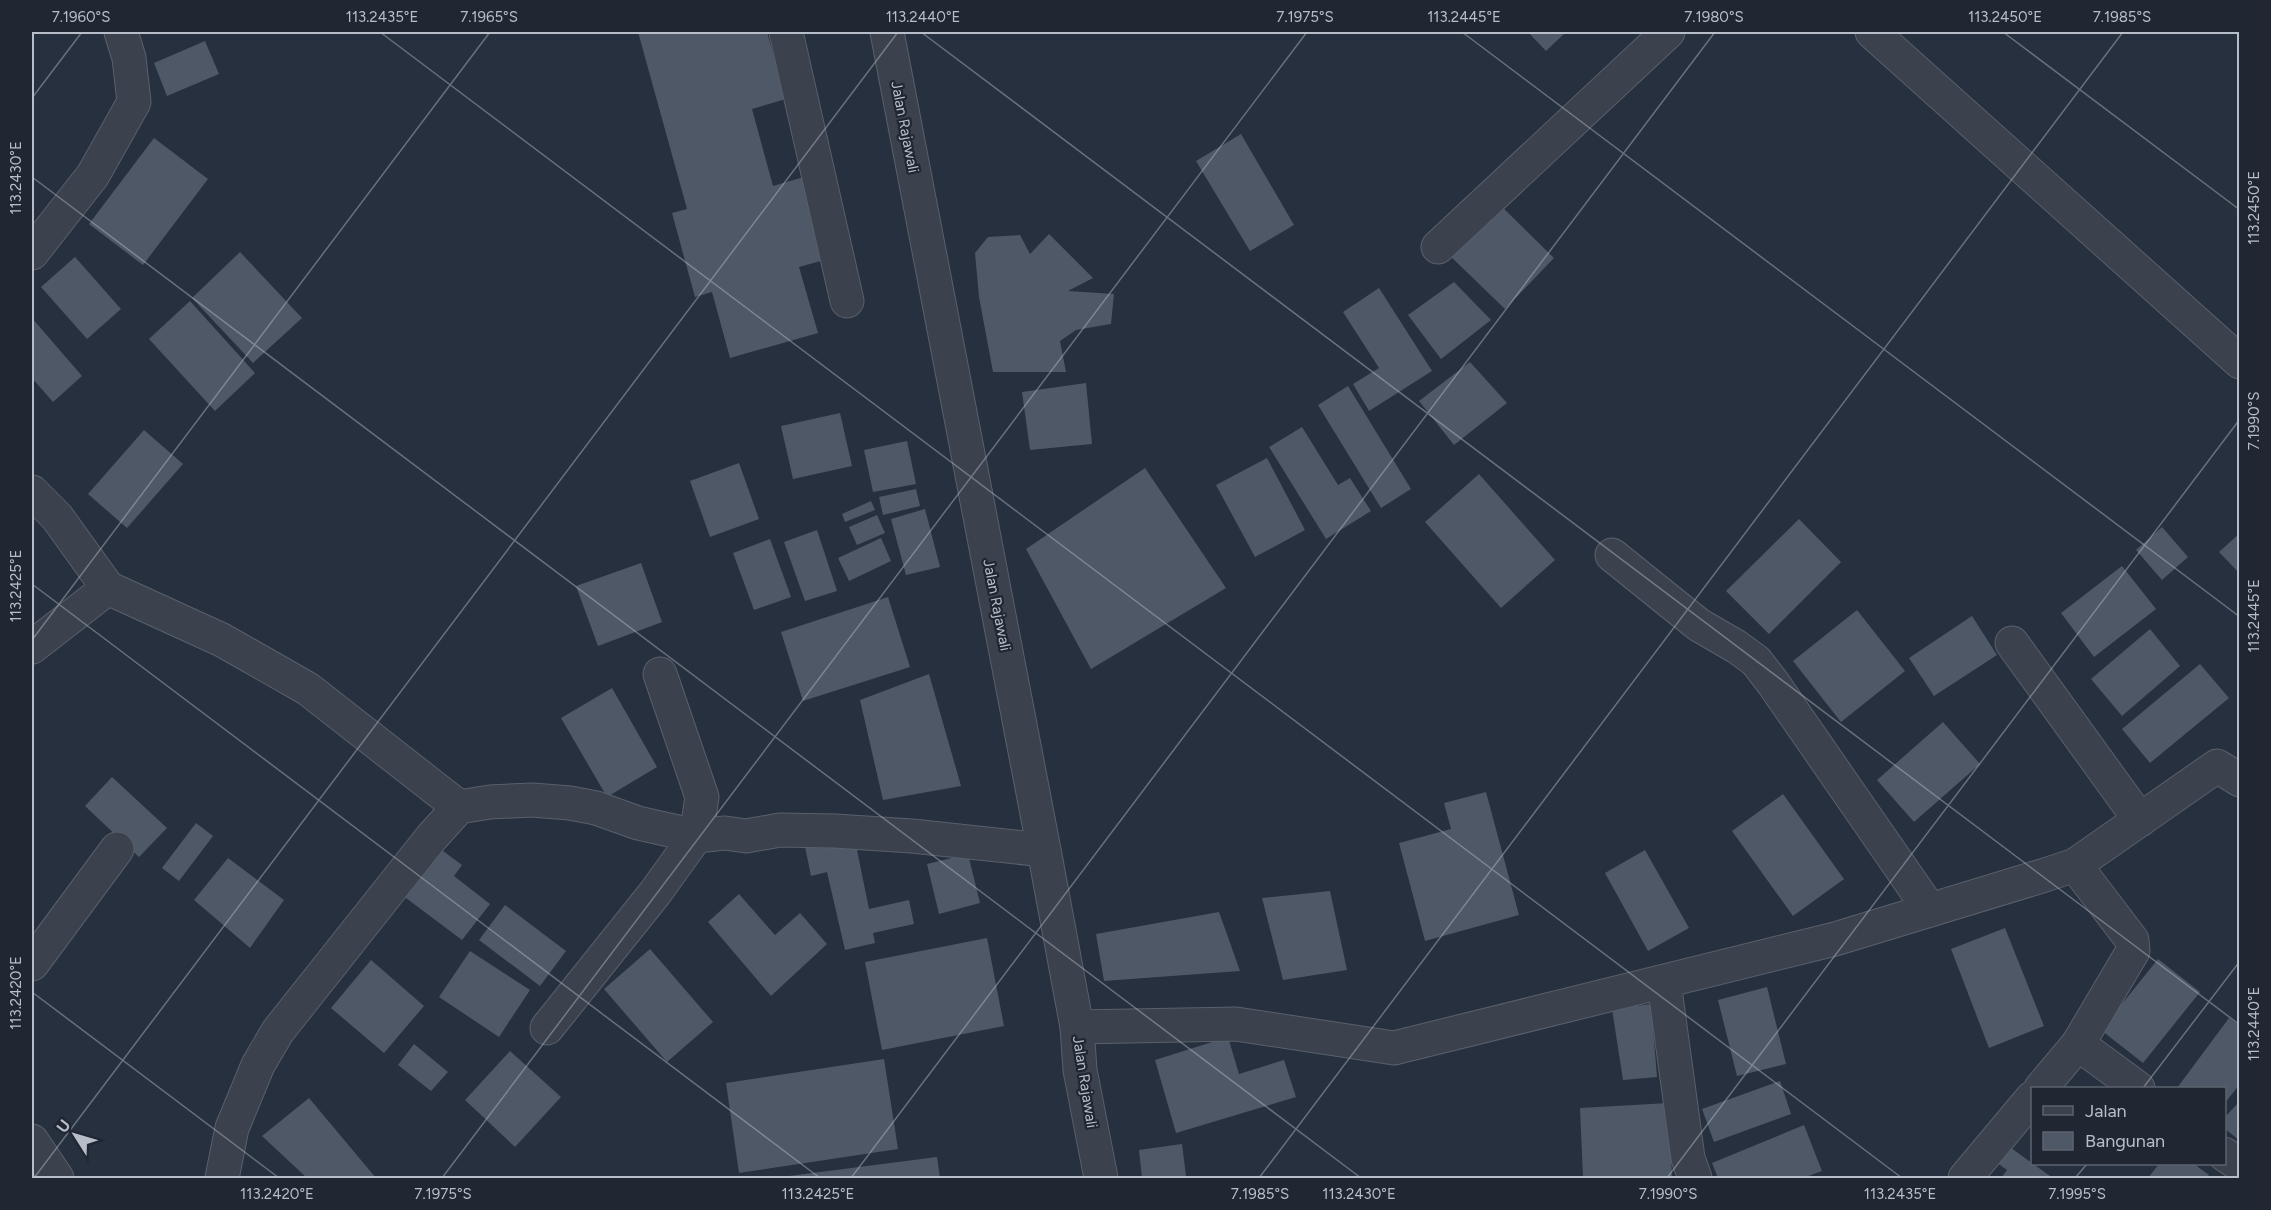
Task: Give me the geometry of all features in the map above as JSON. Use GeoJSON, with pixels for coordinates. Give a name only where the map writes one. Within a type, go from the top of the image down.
{"type":"FeatureCollection","features":[{"type":"Feature","properties":{"kind":"street"},"geometry":{"type":"LineString","coordinates":[[32,253],[93,175],[134,102],[129,58],[121,32]]}},
{"type":"Feature","properties":{"kind":"street"},"geometry":{"type":"LineString","coordinates":[[786,32],[848,301]]}},
{"type":"Feature","properties":{"kind":"street","name":"Jalan Rajawali"},"geometry":{"type":"LineString","coordinates":[[887,32],[1044,850],[1077,1027],[1080,1070],[1101,1179]]}},
{"type":"Feature","properties":{"kind":"street"},"geometry":{"type":"LineString","coordinates":[[1438,247],[1668,32]]}},
{"type":"Feature","properties":{"kind":"street"},"geometry":{"type":"LineString","coordinates":[[1872,32],[2240,362]]}},
{"type":"Feature","properties":{"kind":"street"},"geometry":{"type":"LineString","coordinates":[[32,492],[57,517],[108,588],[222,640],[308,689],[459,807]]}},
{"type":"Feature","properties":{"kind":"street"},"geometry":{"type":"LineString","coordinates":[[1612,555],[1699,625],[1756,661],[1929,910]]}},
{"type":"Feature","properties":{"kind":"street"},"geometry":{"type":"LineString","coordinates":[[32,647],[108,588]]}},
{"type":"Feature","properties":{"kind":"street"},"geometry":{"type":"LineString","coordinates":[[2012,644],[2140,820]]}},
{"type":"Feature","properties":{"kind":"street"},"geometry":{"type":"LineString","coordinates":[[547,1028],[655,893],[696,836],[702,796],[660,674]]}},
{"type":"Feature","properties":{"kind":"street"},"geometry":{"type":"LineString","coordinates":[[1077,1027],[1236,1024],[1394,1048],[1835,939],[2075,865],[2217,766],[2240,780]]}},
{"type":"Feature","properties":{"kind":"street"},"geometry":{"type":"LineString","coordinates":[[222,1179],[232,1128],[258,1065],[278,1031],[431,838],[459,807],[490,802],[532,800],[596,808],[638,823],[696,836],[725,833],[746,836],[780,830],[835,831],[912,836],[1044,850]]}},
{"type":"Feature","properties":{"kind":"street"},"geometry":{"type":"LineString","coordinates":[[32,964],[117,849]]}},
{"type":"Feature","properties":{"kind":"street"},"geometry":{"type":"LineString","coordinates":[[2043,1087],[2078,1044],[2133,951],[2132,940],[2075,865]]}},
{"type":"Feature","properties":{"kind":"street"},"geometry":{"type":"LineString","coordinates":[[1664,982],[1688,1158],[1695,1179]]}},
{"type":"Feature","properties":{"kind":"street"},"geometry":{"type":"LineString","coordinates":[[2078,1044],[2135,1087]]}},
{"type":"Feature","properties":{"kind":"street"},"geometry":{"type":"LineString","coordinates":[[1965,1179],[2031,1099]]}},
{"type":"Feature","properties":{"kind":"street"},"geometry":{"type":"LineString","coordinates":[[32,1141],[57,1179]]}},
{"type":"Feature","properties":{"kind":"street"},"geometry":{"type":"LineString","coordinates":[[2226,1155],[2240,1165]]}},
{"type":"Feature","properties":{"kind":"building"},"geometry":{"type":"Polygon","coordinates":[[[638,32],[767,32],[786,99],[752,109],[773,186],[804,177],[828,259],[799,267],[818,333],[730,358],[712,292],[695,297],[672,213],[687,209],[638,32]]]}},
{"type":"Feature","properties":{"kind":"building"},"geometry":{"type":"Polygon","coordinates":[[[1528,32],[1566,32],[1546,51],[1528,32]]]}},
{"type":"Feature","properties":{"kind":"building"},"geometry":{"type":"Polygon","coordinates":[[[205,41],[219,74],[167,96],[154,63],[205,41]]]}},
{"type":"Feature","properties":{"kind":"building"},"geometry":{"type":"Polygon","coordinates":[[[1241,134],[1294,225],[1250,251],[1196,161],[1241,134]]]}},
{"type":"Feature","properties":{"kind":"building"},"geometry":{"type":"Polygon","coordinates":[[[154,138],[208,179],[143,265],[89,224],[154,138]]]}},
{"type":"Feature","properties":{"kind":"building"},"geometry":{"type":"Polygon","coordinates":[[[1497,202],[1554,258],[1505,309],[1447,253],[1497,202]]]}},
{"type":"Feature","properties":{"kind":"building"},"geometry":{"type":"Polygon","coordinates":[[[1049,234],[1093,278],[1068,291],[1114,294],[1111,324],[1076,330],[1060,341],[1066,372],[993,372],[979,297],[975,253],[988,237],[1020,235],[1030,254],[1049,234]]]}},
{"type":"Feature","properties":{"kind":"building"},"geometry":{"type":"Polygon","coordinates":[[[240,252],[302,318],[253,363],[192,298],[240,252]]]}},
{"type":"Feature","properties":{"kind":"building"},"geometry":{"type":"Polygon","coordinates":[[[75,257],[121,309],[87,339],[41,287],[75,257]]]}},
{"type":"Feature","properties":{"kind":"building"},"geometry":{"type":"Polygon","coordinates":[[[1454,282],[1491,320],[1441,359],[1408,315],[1454,282]]]}},
{"type":"Feature","properties":{"kind":"building"},"geometry":{"type":"Polygon","coordinates":[[[1379,288],[1432,371],[1369,411],[1353,384],[1379,368],[1343,312],[1379,288]]]}},
{"type":"Feature","properties":{"kind":"building"},"geometry":{"type":"Polygon","coordinates":[[[190,301],[255,373],[215,411],[149,339],[190,301]]]}},
{"type":"Feature","properties":{"kind":"building"},"geometry":{"type":"Polygon","coordinates":[[[32,318],[82,376],[53,402],[32,378],[32,318]]]}},
{"type":"Feature","properties":{"kind":"building"},"geometry":{"type":"Polygon","coordinates":[[[1470,362],[1507,403],[1454,445],[1419,401],[1470,362]]]}},
{"type":"Feature","properties":{"kind":"building"},"geometry":{"type":"Polygon","coordinates":[[[1086,383],[1092,444],[1030,450],[1022,392],[1086,383]]]}},
{"type":"Feature","properties":{"kind":"building"},"geometry":{"type":"Polygon","coordinates":[[[1348,386],[1411,489],[1381,508],[1318,405],[1348,386]]]}},
{"type":"Feature","properties":{"kind":"building"},"geometry":{"type":"Polygon","coordinates":[[[840,413],[852,466],[793,479],[781,426],[840,413]]]}},
{"type":"Feature","properties":{"kind":"building"},"geometry":{"type":"Polygon","coordinates":[[[1302,427],[1338,485],[1350,478],[1371,511],[1326,539],[1269,447],[1302,427]]]}},
{"type":"Feature","properties":{"kind":"building"},"geometry":{"type":"Polygon","coordinates":[[[144,430],[183,464],[127,528],[88,494],[144,430]]]}},
{"type":"Feature","properties":{"kind":"building"},"geometry":{"type":"Polygon","coordinates":[[[907,441],[916,484],[873,492],[864,450],[907,441]]]}},
{"type":"Feature","properties":{"kind":"building"},"geometry":{"type":"Polygon","coordinates":[[[1267,458],[1305,530],[1255,557],[1216,485],[1267,458]]]}},
{"type":"Feature","properties":{"kind":"building"},"geometry":{"type":"Polygon","coordinates":[[[739,463],[759,519],[710,537],[690,481],[739,463]]]}},
{"type":"Feature","properties":{"kind":"building"},"geometry":{"type":"Polygon","coordinates":[[[1145,468],[1226,588],[1091,669],[1026,549],[1145,468]]]}},
{"type":"Feature","properties":{"kind":"building"},"geometry":{"type":"Polygon","coordinates":[[[1479,474],[1555,560],[1501,608],[1425,522],[1479,474]]]}},
{"type":"Feature","properties":{"kind":"building"},"geometry":{"type":"Polygon","coordinates":[[[916,489],[920,506],[883,515],[879,497],[916,489]]]}},
{"type":"Feature","properties":{"kind":"building"},"geometry":{"type":"Polygon","coordinates":[[[871,501],[875,510],[845,522],[842,514],[871,501]]]}},
{"type":"Feature","properties":{"kind":"building"},"geometry":{"type":"Polygon","coordinates":[[[925,509],[940,567],[906,575],[891,519],[925,509]]]}},
{"type":"Feature","properties":{"kind":"building"},"geometry":{"type":"Polygon","coordinates":[[[877,515],[885,533],[857,545],[849,527],[877,515]]]}},
{"type":"Feature","properties":{"kind":"building"},"geometry":{"type":"Polygon","coordinates":[[[1799,519],[1841,562],[1769,634],[1726,591],[1799,519]]]}},
{"type":"Feature","properties":{"kind":"building"},"geometry":{"type":"Polygon","coordinates":[[[2162,527],[2188,557],[2162,580],[2136,550],[2162,527]]]}},
{"type":"Feature","properties":{"kind":"building"},"geometry":{"type":"Polygon","coordinates":[[[817,530],[837,591],[805,601],[784,542],[817,530]]]}},
{"type":"Feature","properties":{"kind":"building"},"geometry":{"type":"Polygon","coordinates":[[[2240,533],[2240,574],[2219,552],[2240,533]]]}},
{"type":"Feature","properties":{"kind":"building"},"geometry":{"type":"Polygon","coordinates":[[[881,538],[891,561],[849,581],[838,558],[881,538]]]}},
{"type":"Feature","properties":{"kind":"building"},"geometry":{"type":"Polygon","coordinates":[[[770,539],[791,597],[754,610],[733,553],[770,539]]]}},
{"type":"Feature","properties":{"kind":"building"},"geometry":{"type":"Polygon","coordinates":[[[641,563],[662,622],[598,646],[576,586],[641,563]]]}},
{"type":"Feature","properties":{"kind":"building"},"geometry":{"type":"Polygon","coordinates":[[[2122,566],[2156,609],[2094,657],[2061,613],[2122,566]]]}},
{"type":"Feature","properties":{"kind":"building"},"geometry":{"type":"Polygon","coordinates":[[[888,597],[910,667],[803,701],[781,632],[888,597]]]}},
{"type":"Feature","properties":{"kind":"building"},"geometry":{"type":"Polygon","coordinates":[[[1857,610],[1905,671],[1841,722],[1793,661],[1857,610]]]}},
{"type":"Feature","properties":{"kind":"building"},"geometry":{"type":"Polygon","coordinates":[[[1972,616],[1997,655],[1934,696],[1909,658],[1972,616]]]}},
{"type":"Feature","properties":{"kind":"building"},"geometry":{"type":"Polygon","coordinates":[[[2150,629],[2180,666],[2122,716],[2091,679],[2150,629]]]}},
{"type":"Feature","properties":{"kind":"building"},"geometry":{"type":"Polygon","coordinates":[[[2200,664],[2229,698],[2150,763],[2122,729],[2200,664]]]}},
{"type":"Feature","properties":{"kind":"building"},"geometry":{"type":"Polygon","coordinates":[[[929,674],[961,786],[883,800],[860,700],[929,674]]]}},
{"type":"Feature","properties":{"kind":"building"},"geometry":{"type":"Polygon","coordinates":[[[612,688],[657,767],[607,797],[561,718],[612,688]]]}},
{"type":"Feature","properties":{"kind":"building"},"geometry":{"type":"Polygon","coordinates":[[[1943,722],[1980,764],[1914,822],[1877,780],[1943,722]]]}},
{"type":"Feature","properties":{"kind":"building"},"geometry":{"type":"Polygon","coordinates":[[[112,777],[167,828],[139,857],[85,806],[112,777]]]}},
{"type":"Feature","properties":{"kind":"building"},"geometry":{"type":"Polygon","coordinates":[[[1486,792],[1519,915],[1425,941],[1399,843],[1451,829],[1444,803],[1486,792]]]}},
{"type":"Feature","properties":{"kind":"building"},"geometry":{"type":"Polygon","coordinates":[[[1783,794],[1844,879],[1793,916],[1732,831],[1783,794]]]}},
{"type":"Feature","properties":{"kind":"building"},"geometry":{"type":"Polygon","coordinates":[[[196,823],[213,836],[179,881],[162,868],[196,823]]]}},
{"type":"Feature","properties":{"kind":"building"},"geometry":{"type":"Polygon","coordinates":[[[854,835],[869,909],[909,900],[914,924],[873,933],[875,943],[845,950],[827,872],[811,876],[805,847],[854,835]]]}},
{"type":"Feature","properties":{"kind":"building"},"geometry":{"type":"Polygon","coordinates":[[[431,842],[462,865],[454,876],[490,904],[462,940],[394,889],[431,842]]]}},
{"type":"Feature","properties":{"kind":"building"},"geometry":{"type":"Polygon","coordinates":[[[1645,850],[1689,928],[1648,951],[1605,873],[1645,850]]]}},
{"type":"Feature","properties":{"kind":"building"},"geometry":{"type":"Polygon","coordinates":[[[968,854],[980,903],[939,914],[927,864],[968,854]]]}},
{"type":"Feature","properties":{"kind":"building"},"geometry":{"type":"Polygon","coordinates":[[[228,858],[284,900],[250,948],[194,900],[228,858]]]}},
{"type":"Feature","properties":{"kind":"building"},"geometry":{"type":"Polygon","coordinates":[[[1330,891],[1347,970],[1283,980],[1262,898],[1330,891]]]}},
{"type":"Feature","properties":{"kind":"building"},"geometry":{"type":"Polygon","coordinates":[[[739,894],[775,935],[800,913],[827,944],[771,996],[708,922],[739,894]]]}},
{"type":"Feature","properties":{"kind":"building"},"geometry":{"type":"Polygon","coordinates":[[[505,905],[566,951],[540,986],[479,940],[505,905]]]}},
{"type":"Feature","properties":{"kind":"building"},"geometry":{"type":"Polygon","coordinates":[[[1219,912],[1240,971],[1104,981],[1096,934],[1219,912]]]}},
{"type":"Feature","properties":{"kind":"building"},"geometry":{"type":"Polygon","coordinates":[[[2005,928],[2044,1026],[1989,1048],[1951,949],[2005,928]]]}},
{"type":"Feature","properties":{"kind":"building"},"geometry":{"type":"Polygon","coordinates":[[[987,938],[1004,1026],[882,1050],[865,962],[987,938]]]}},
{"type":"Feature","properties":{"kind":"building"},"geometry":{"type":"Polygon","coordinates":[[[650,949],[713,1022],[667,1062],[604,989],[650,949]]]}},
{"type":"Feature","properties":{"kind":"building"},"geometry":{"type":"Polygon","coordinates":[[[470,951],[530,990],[499,1037],[439,997],[470,951]]]}},
{"type":"Feature","properties":{"kind":"building"},"geometry":{"type":"Polygon","coordinates":[[[2158,959],[2200,992],[2143,1063],[2101,1030],[2158,959]]]}},
{"type":"Feature","properties":{"kind":"building"},"geometry":{"type":"Polygon","coordinates":[[[371,960],[424,1006],[384,1053],[331,1008],[371,960]]]}},
{"type":"Feature","properties":{"kind":"building"},"geometry":{"type":"Polygon","coordinates":[[[1767,987],[1786,1064],[1737,1076],[1718,1000],[1767,987]]]}},
{"type":"Feature","properties":{"kind":"building"},"geometry":{"type":"Polygon","coordinates":[[[1651,1004],[1657,1077],[1623,1080],[1612,1009],[1651,1004]]]}},
{"type":"Feature","properties":{"kind":"building"},"geometry":{"type":"Polygon","coordinates":[[[2229,1018],[2240,1026],[2240,1084],[2226,1102],[2226,1087],[2178,1087],[2229,1018]]]}},
{"type":"Feature","properties":{"kind":"building"},"geometry":{"type":"Polygon","coordinates":[[[1228,1037],[1239,1074],[1284,1060],[1296,1097],[1176,1133],[1155,1060],[1228,1037]]]}},
{"type":"Feature","properties":{"kind":"building"},"geometry":{"type":"Polygon","coordinates":[[[414,1044],[448,1072],[431,1091],[398,1065],[414,1044]]]}},
{"type":"Feature","properties":{"kind":"building"},"geometry":{"type":"Polygon","coordinates":[[[510,1051],[561,1097],[515,1147],[465,1100],[510,1051]]]}},
{"type":"Feature","properties":{"kind":"building"},"geometry":{"type":"Polygon","coordinates":[[[884,1059],[898,1149],[739,1173],[726,1083],[884,1059]]]}},
{"type":"Feature","properties":{"kind":"building"},"geometry":{"type":"Polygon","coordinates":[[[1780,1081],[1791,1114],[1714,1142],[1702,1109],[1780,1081]]]}},
{"type":"Feature","properties":{"kind":"building"},"geometry":{"type":"Polygon","coordinates":[[[309,1098],[376,1178],[307,1178],[262,1136],[309,1098]]]}},
{"type":"Feature","properties":{"kind":"building"},"geometry":{"type":"Polygon","coordinates":[[[2240,1101],[2240,1141],[2226,1130],[2226,1116],[2240,1101]]]}},
{"type":"Feature","properties":{"kind":"building"},"geometry":{"type":"Polygon","coordinates":[[[1669,1103],[1672,1178],[1583,1178],[1580,1108],[1669,1103]]]}},
{"type":"Feature","properties":{"kind":"building"},"geometry":{"type":"Polygon","coordinates":[[[1804,1125],[1822,1171],[1803,1178],[1718,1178],[1712,1163],[1804,1125]]]}},
{"type":"Feature","properties":{"kind":"building"},"geometry":{"type":"Polygon","coordinates":[[[1182,1144],[1186,1176],[1142,1178],[1139,1150],[1182,1144]]]}},
{"type":"Feature","properties":{"kind":"building"},"geometry":{"type":"Polygon","coordinates":[[[2007,1145],[2031,1162],[2031,1165],[2035,1165],[2050,1176],[2048,1178],[2001,1178],[2007,1170],[1996,1162],[2007,1145]]]}},
{"type":"Feature","properties":{"kind":"building"},"geometry":{"type":"Polygon","coordinates":[[[937,1157],[940,1178],[781,1178],[781,1177],[937,1157]]]}},
{"type":"Feature","properties":{"kind":"building"},"geometry":{"type":"Polygon","coordinates":[[[2158,1165],[2195,1165],[2209,1175],[2206,1178],[2148,1178],[2158,1165]]]}}]}
